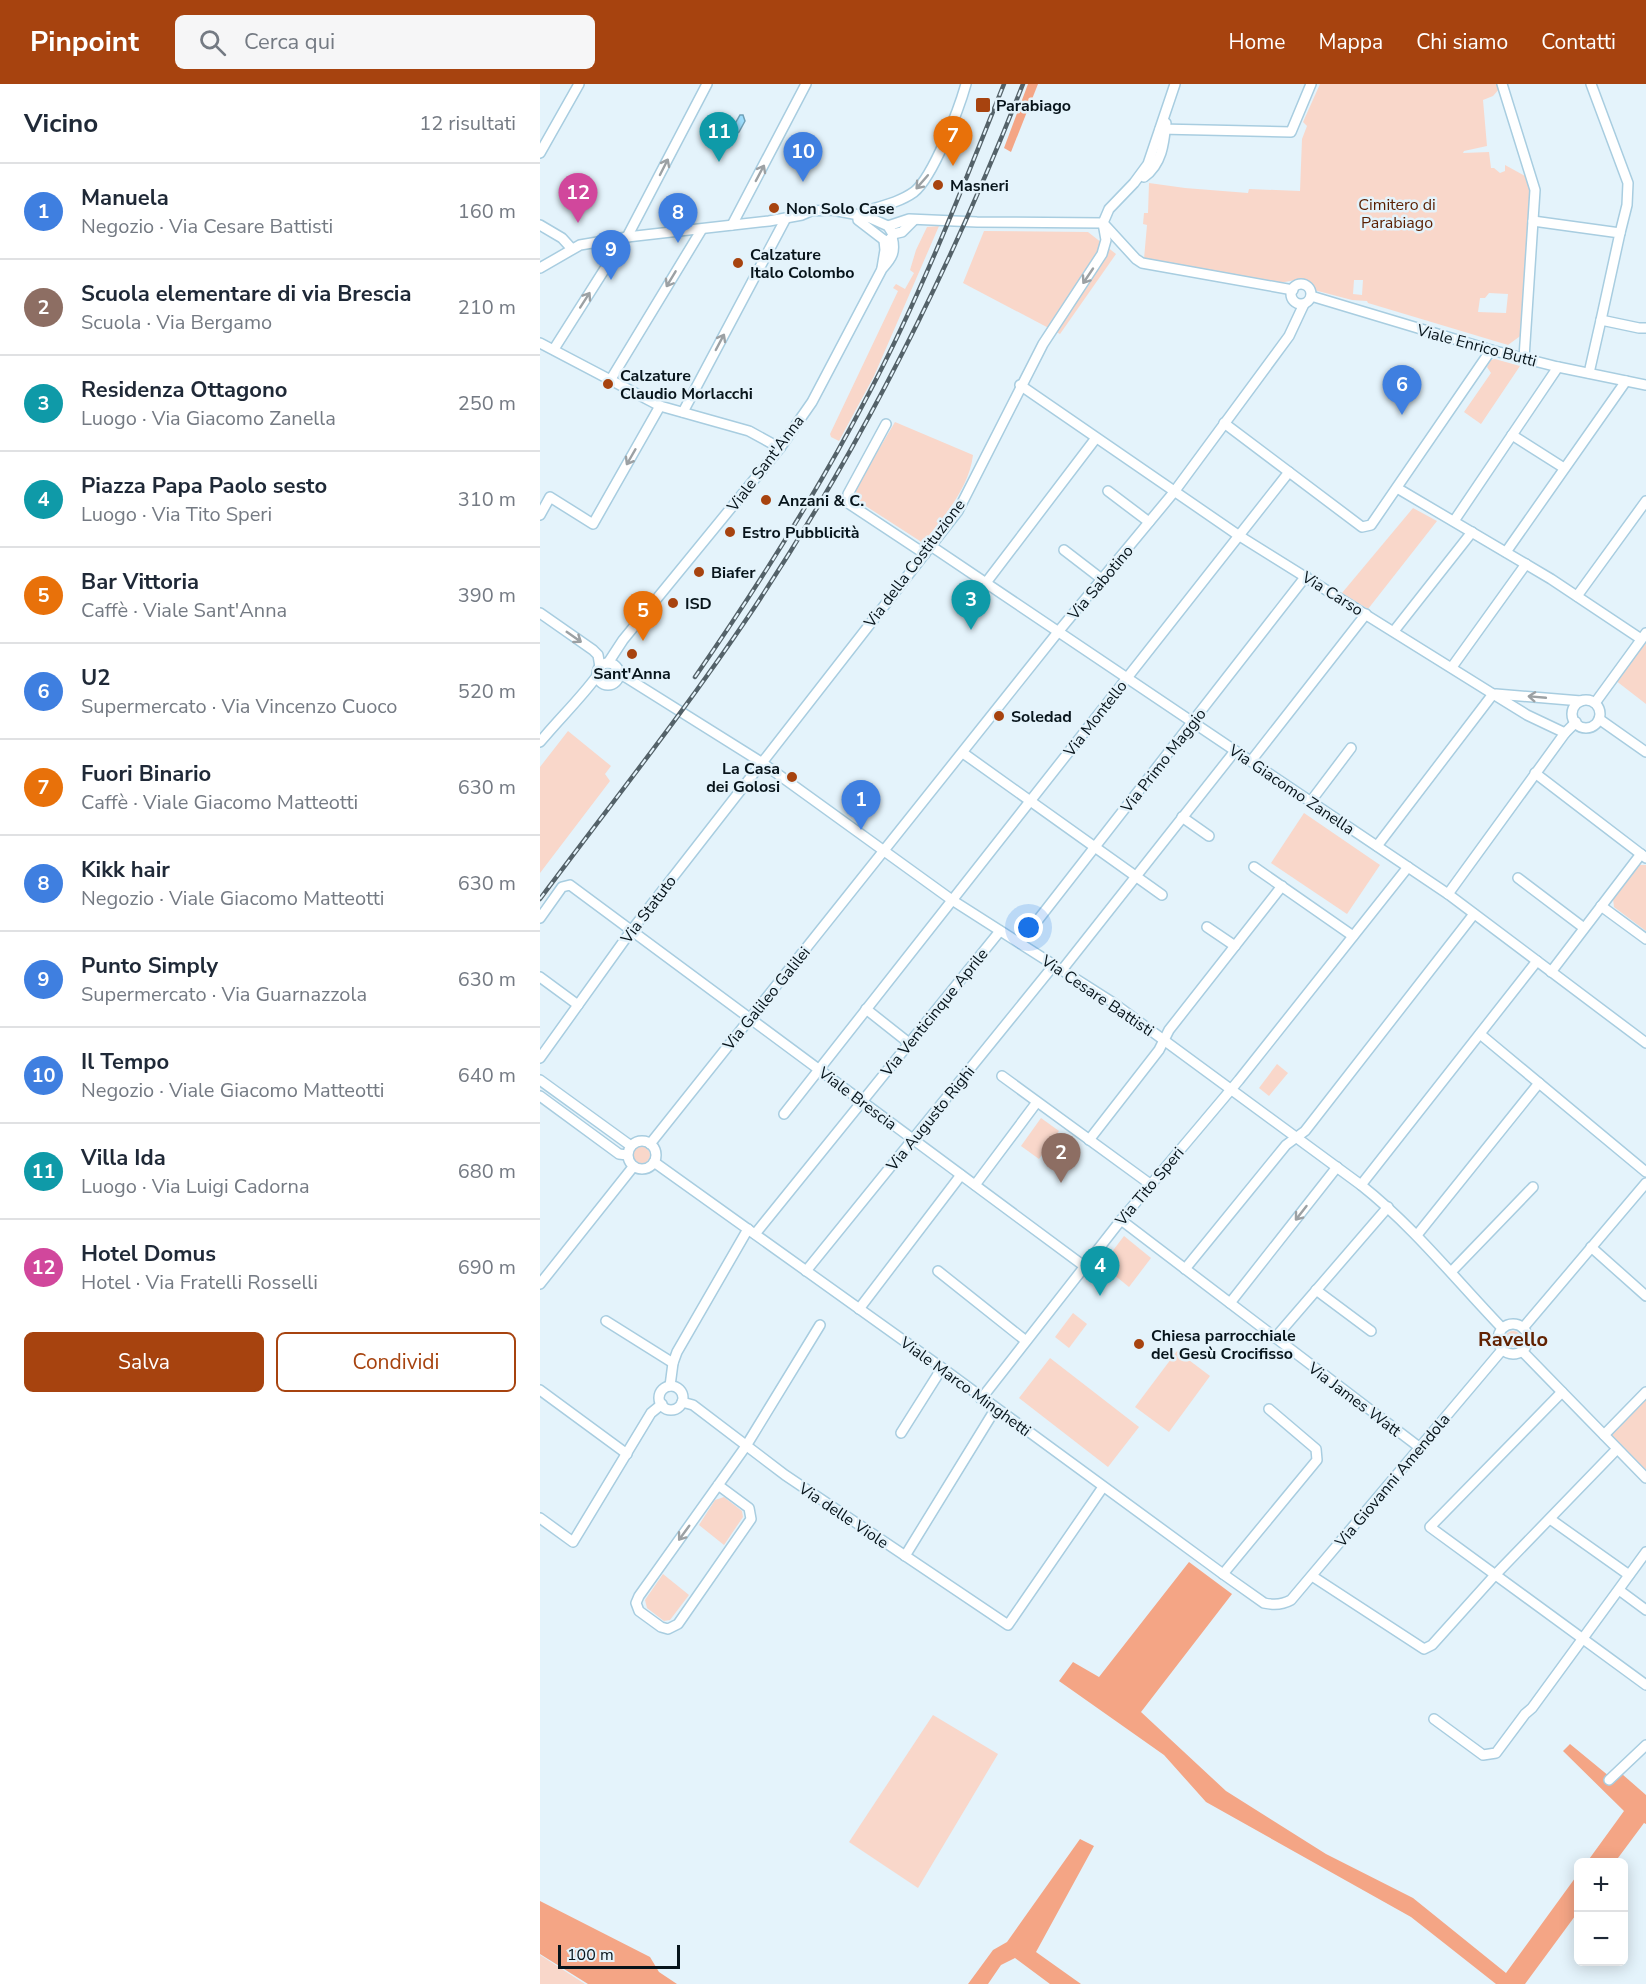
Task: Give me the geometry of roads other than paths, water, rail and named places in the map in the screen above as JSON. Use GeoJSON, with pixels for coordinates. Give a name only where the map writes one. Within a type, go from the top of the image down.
{"type":"FeatureCollection","features":[{"type":"Feature","properties":{"kind":"street"},"geometry":{"type":"LineString","coordinates":[[540,153],[579,84]]}},
{"type":"Feature","properties":{"kind":"street"},"geometry":{"type":"LineString","coordinates":[[554,349],[627,237],[707,84]]}},
{"type":"Feature","properties":{"kind":"street"},"geometry":{"type":"LineString","coordinates":[[732,225],[806,84]]}},
{"type":"Feature","properties":{"kind":"street"},"geometry":{"type":"LineString","coordinates":[[860,216],[866,211],[903,198],[922,184],[944,141],[966,84]]}},
{"type":"Feature","properties":{"kind":"street"},"geometry":{"type":"LineString","coordinates":[[1103,223],[1108,209],[1134,183],[1154,168],[1162,150],[1162,129],[1175,84]]}},
{"type":"Feature","properties":{"kind":"street"},"geometry":{"type":"LineString","coordinates":[[1162,129],[1291,132],[1311,84]]}},
{"type":"Feature","properties":{"kind":"street"},"geometry":{"type":"LineString","coordinates":[[1502,84],[1535,190],[1524,358]]}},
{"type":"Feature","properties":{"kind":"street"},"geometry":{"type":"LineString","coordinates":[[1589,374],[1627,205],[1628,183],[1591,84]]}},
{"type":"Feature","properties":{"kind":"street"},"geometry":{"type":"LineString","coordinates":[[540,268],[580,246],[627,237],[786,218],[811,211],[832,210],[860,216],[889,234]]}},
{"type":"Feature","properties":{"kind":"street"},"geometry":{"type":"LineString","coordinates":[[860,216],[889,234]]}},
{"type":"Feature","properties":{"kind":"street"},"geometry":{"type":"LineString","coordinates":[[683,412],[786,218]]}},
{"type":"Feature","properties":{"kind":"street"},"geometry":{"type":"LineString","coordinates":[[889,234],[903,220],[1103,223],[1142,263],[1293,290]]}},
{"type":"Feature","properties":{"kind":"street"},"geometry":{"type":"LineString","coordinates":[[1533,220],[1620,233]]}},
{"type":"Feature","properties":{"kind":"street","name":"Via della Costituzione"},"geometry":{"type":"LineString","coordinates":[[760,762],[958,511],[1020,385],[1046,338],[1102,254],[1106,240],[1103,223]]}},
{"type":"Feature","properties":{"kind":"street"},"geometry":{"type":"LineString","coordinates":[[540,225],[562,238],[572,249]]}},
{"type":"Feature","properties":{"kind":"street"},"geometry":{"type":"LineString","coordinates":[[611,379],[702,229]]}},
{"type":"Feature","properties":{"kind":"street","name":"Viale Sant'Anna"},"geometry":{"type":"LineString","coordinates":[[540,742],[566,710],[583,694],[622,640],[780,448],[812,402],[882,269],[894,253],[889,234]]}},
{"type":"Feature","properties":{"kind":"street"},"geometry":{"type":"LineString","coordinates":[[1298,285],[1303,285],[1309,289],[1311,296],[1304,304],[1296,303],[1293,300],[1293,290],[1298,285]]}},
{"type":"Feature","properties":{"kind":"street","name":"Viale Enrico Butti"},"geometry":{"type":"LineString","coordinates":[[1311,296],[1491,350],[1558,367],[1646,385]]}},
{"type":"Feature","properties":{"kind":"street","name":"Via Sabotino"},"geometry":{"type":"LineString","coordinates":[[883,853],[1058,632],[1174,492],[1289,336],[1304,304]]}},
{"type":"Feature","properties":{"kind":"street"},"geometry":{"type":"LineString","coordinates":[[1601,320],[1646,328]]}},
{"type":"Feature","properties":{"kind":"street"},"geometry":{"type":"LineString","coordinates":[[540,343],[660,406],[749,431],[780,448]]}},
{"type":"Feature","properties":{"kind":"street"},"geometry":{"type":"LineString","coordinates":[[1224,423],[1362,527],[1371,525],[1491,350]]}},
{"type":"Feature","properties":{"kind":"street"},"geometry":{"type":"LineString","coordinates":[[1454,521],[1558,367]]}},
{"type":"Feature","properties":{"kind":"street"},"geometry":{"type":"LineString","coordinates":[[1506,552],[1626,381]]}},
{"type":"Feature","properties":{"kind":"street","name":"Via Carso"},"geometry":{"type":"LineString","coordinates":[[1020,385],[1238,535],[1527,715],[1565,733]]}},
{"type":"Feature","properties":{"kind":"street"},"geometry":{"type":"LineString","coordinates":[[540,514],[550,497],[593,524],[660,406]]}},
{"type":"Feature","properties":{"kind":"street","name":"Via Giacomo Zanella"},"geometry":{"type":"LineString","coordinates":[[886,424],[848,494],[848,503],[985,584],[1311,801],[1448,894],[1646,1043]]}},
{"type":"Feature","properties":{"kind":"street"},"geometry":{"type":"LineString","coordinates":[[1512,435],[1564,468]]}},
{"type":"Feature","properties":{"kind":"street"},"geometry":{"type":"LineString","coordinates":[[985,584],[1096,438]]}},
{"type":"Feature","properties":{"kind":"street","name":"Via Montello"},"geometry":{"type":"LineString","coordinates":[[784,1114],[1289,472]]}},
{"type":"Feature","properties":{"kind":"street"},"geometry":{"type":"LineString","coordinates":[[1397,488],[1644,636],[1595,703]]}},
{"type":"Feature","properties":{"kind":"street"},"geometry":{"type":"LineString","coordinates":[[1108,491],[1149,522]]}},
{"type":"Feature","properties":{"kind":"street"},"geometry":{"type":"LineString","coordinates":[[1576,596],[1646,501]]}},
{"type":"Feature","properties":{"kind":"street"},"geometry":{"type":"LineString","coordinates":[[1394,631],[1472,532]]}},
{"type":"Feature","properties":{"kind":"street"},"geometry":{"type":"LineString","coordinates":[[1064,550],[1103,580]]}},
{"type":"Feature","properties":{"kind":"street"},"geometry":{"type":"LineString","coordinates":[[1452,667],[1526,564]]}},
{"type":"Feature","properties":{"kind":"street","name":"Via Primo Maggio"},"geometry":{"type":"LineString","coordinates":[[1020,943],[1306,576]]}},
{"type":"Feature","properties":{"kind":"street"},"geometry":{"type":"LineString","coordinates":[[540,613],[593,650],[598,656],[602,669],[600,681],[605,685]]}},
{"type":"Feature","properties":{"kind":"street"},"geometry":{"type":"LineString","coordinates":[[1251,761],[1366,614]]}},
{"type":"Feature","properties":{"kind":"street"},"geometry":{"type":"LineString","coordinates":[[583,694],[605,685],[617,675],[622,640]]}},
{"type":"Feature","properties":{"kind":"street","name":"Via Cesare Battisti"},"geometry":{"type":"LineString","coordinates":[[602,669],[614,665],[617,675],[674,707],[760,762],[883,853],[1112,1002],[1231,1089],[1388,1207],[1417,1235],[1502,1328]]}},
{"type":"Feature","properties":{"kind":"street"},"geometry":{"type":"LineString","coordinates":[[1377,846],[1493,694]]}},
{"type":"Feature","properties":{"kind":"street","name":"Via Carso"},"geometry":{"type":"LineString","coordinates":[[1493,694],[1581,701]]}},
{"type":"Feature","properties":{"kind":"street"},"geometry":{"type":"LineString","coordinates":[[1588,700],[1595,703],[1600,710],[1596,723],[1588,728],[1576,722],[1573,711],[1581,701],[1588,700]]}},
{"type":"Feature","properties":{"kind":"street"},"geometry":{"type":"LineString","coordinates":[[1599,719],[1646,752]]}},
{"type":"Feature","properties":{"kind":"street"},"geometry":{"type":"LineString","coordinates":[[1448,894],[1565,733],[1576,722]]}},
{"type":"Feature","properties":{"kind":"street"},"geometry":{"type":"LineString","coordinates":[[1311,801],[1351,748]]}},
{"type":"Feature","properties":{"kind":"street","name":"Via Augusto Righi"},"geometry":{"type":"LineString","coordinates":[[806,1271],[913,1139],[1136,876],[1235,751]]}},
{"type":"Feature","properties":{"kind":"street"},"geometry":{"type":"LineString","coordinates":[[963,753],[1162,895]]}},
{"type":"Feature","properties":{"kind":"street","name":"Via Statuto"},"geometry":{"type":"LineString","coordinates":[[540,1058],[631,931],[760,762]]}},
{"type":"Feature","properties":{"kind":"street"},"geometry":{"type":"LineString","coordinates":[[1535,774],[1643,856],[1601,906],[1551,972]]}},
{"type":"Feature","properties":{"kind":"street"},"geometry":{"type":"LineString","coordinates":[[1182,817],[1209,836]]}},
{"type":"Feature","properties":{"kind":"street","name":"Via Galileo Galilei"},"geometry":{"type":"LineString","coordinates":[[650,1144],[883,853]]}},
{"type":"Feature","properties":{"kind":"street"},"geometry":{"type":"LineString","coordinates":[[1254,867],[1353,936]]}},
{"type":"Feature","properties":{"kind":"street","name":"Via Tito Speri"},"geometry":{"type":"LineString","coordinates":[[981,1399],[1120,1220],[1231,1089],[1408,867]]}},
{"type":"Feature","properties":{"kind":"street"},"geometry":{"type":"LineString","coordinates":[[1518,878],[1584,928]]}},
{"type":"Feature","properties":{"kind":"street","name":"Viale Brescia"},"geometry":{"type":"LineString","coordinates":[[540,918],[562,887],[570,885],[1084,1266]]}},
{"type":"Feature","properties":{"kind":"street"},"geometry":{"type":"LineString","coordinates":[[1089,1140],[1159,1050],[1169,1030],[1282,886]]}},
{"type":"Feature","properties":{"kind":"street"},"geometry":{"type":"LineString","coordinates":[[1601,906],[1646,939]]}},
{"type":"Feature","properties":{"kind":"street"},"geometry":{"type":"LineString","coordinates":[[1185,1269],[1286,1145],[1305,1131],[1474,914]]}},
{"type":"Feature","properties":{"kind":"street"},"geometry":{"type":"LineString","coordinates":[[1207,927],[1235,946]]}},
{"type":"Feature","properties":{"kind":"street","name":"Via Venticinque Aprile"},"geometry":{"type":"LineString","coordinates":[[673,1363],[751,1232],[862,1101],[1000,931]]}},
{"type":"Feature","properties":{"kind":"street"},"geometry":{"type":"LineString","coordinates":[[1361,1185],[1538,961]]}},
{"type":"Feature","properties":{"kind":"street"},"geometry":{"type":"LineString","coordinates":[[540,977],[578,1005]]}},
{"type":"Feature","properties":{"kind":"street"},"geometry":{"type":"LineString","coordinates":[[866,1009],[909,1043]]}},
{"type":"Feature","properties":{"kind":"street"},"geometry":{"type":"LineString","coordinates":[[1480,1034],[1646,1172]]}},
{"type":"Feature","properties":{"kind":"street"},"geometry":{"type":"LineString","coordinates":[[1002,1076],[1150,1185]]}},
{"type":"Feature","properties":{"kind":"street"},"geometry":{"type":"LineString","coordinates":[[540,1080],[629,1150]]}},
{"type":"Feature","properties":{"kind":"street"},"geometry":{"type":"LineString","coordinates":[[1417,1235],[1539,1083]]}},
{"type":"Feature","properties":{"kind":"street"},"geometry":{"type":"LineString","coordinates":[[540,1096],[619,1154],[629,1150],[638,1142],[650,1144],[656,1154],[654,1162],[642,1170],[633,1167],[628,1159],[629,1150]]}},
{"type":"Feature","properties":{"kind":"street"},"geometry":{"type":"LineString","coordinates":[[975,1185],[1037,1102]]}},
{"type":"Feature","properties":{"kind":"street","name":"Viale Marco Minghetti"},"geometry":{"type":"LineString","coordinates":[[654,1162],[942,1368],[981,1399],[1222,1574],[1264,1603],[1278,1604]]}},
{"type":"Feature","properties":{"kind":"street"},"geometry":{"type":"LineString","coordinates":[[540,1284],[633,1167]]}},
{"type":"Feature","properties":{"kind":"street"},"geometry":{"type":"LineString","coordinates":[[1230,1303],[1337,1167]]}},
{"type":"Feature","properties":{"kind":"street"},"geometry":{"type":"LineString","coordinates":[[859,1309],[961,1175]]}},
{"type":"Feature","properties":{"kind":"street"},"geometry":{"type":"LineString","coordinates":[[1523,1328],[1646,1183]]}},
{"type":"Feature","properties":{"kind":"street"},"geometry":{"type":"LineString","coordinates":[[1451,1272],[1533,1186]]}},
{"type":"Feature","properties":{"kind":"street"},"geometry":{"type":"LineString","coordinates":[[1275,1338],[1388,1207]]}},
{"type":"Feature","properties":{"kind":"street","name":"Via James Watt"},"geometry":{"type":"LineString","coordinates":[[1120,1220],[1419,1447]]}},
{"type":"Feature","properties":{"kind":"street"},"geometry":{"type":"LineString","coordinates":[[1591,1247],[1646,1296]]}},
{"type":"Feature","properties":{"kind":"street"},"geometry":{"type":"LineString","coordinates":[[938,1271],[1026,1341]]}},
{"type":"Feature","properties":{"kind":"street"},"geometry":{"type":"LineString","coordinates":[[1316,1290],[1371,1331]]}},
{"type":"Feature","properties":{"kind":"street"},"geometry":{"type":"LineString","coordinates":[[606,1321],[673,1363],[670,1386]]}},
{"type":"Feature","properties":{"kind":"street"},"geometry":{"type":"LineString","coordinates":[[1513,1323],[1523,1328],[1528,1339],[1522,1351],[1512,1354],[1502,1350],[1498,1339],[1502,1328],[1513,1323]]}},
{"type":"Feature","properties":{"kind":"street"},"geometry":{"type":"LineString","coordinates":[[718,1485],[749,1508],[751,1519],[678,1624],[672,1629],[664,1629],[639,1611],[637,1600],[718,1485],[747,1446],[820,1325]]}},
{"type":"Feature","properties":{"kind":"street","name":"Via Giovanni Amendola"},"geometry":{"type":"LineString","coordinates":[[1278,1604],[1291,1600],[1502,1350]]}},
{"type":"Feature","properties":{"kind":"street"},"geometry":{"type":"LineString","coordinates":[[1522,1351],[1646,1478]]}},
{"type":"Feature","properties":{"kind":"street"},"geometry":{"type":"LineString","coordinates":[[901,1433],[942,1368]]}},
{"type":"Feature","properties":{"kind":"street"},"geometry":{"type":"LineString","coordinates":[[670,1386],[681,1391],[682,1402],[675,1409],[667,1409],[660,1398],[662,1391],[670,1386]]}},
{"type":"Feature","properties":{"kind":"street"},"geometry":{"type":"LineString","coordinates":[[540,1390],[627,1454]]}},
{"type":"Feature","properties":{"kind":"street"},"geometry":{"type":"LineString","coordinates":[[1562,1392],[1430,1527],[1646,1684]]}},
{"type":"Feature","properties":{"kind":"street"},"geometry":{"type":"LineString","coordinates":[[1604,1435],[1646,1392]]}},
{"type":"Feature","properties":{"kind":"street","name":"Via delle Viole"},"geometry":{"type":"LineString","coordinates":[[682,1402],[693,1405],[785,1475],[1008,1625],[1103,1487]]}},
{"type":"Feature","properties":{"kind":"street"},"geometry":{"type":"LineString","coordinates":[[540,1518],[573,1542],[651,1413],[662,1404]]}},
{"type":"Feature","properties":{"kind":"street"},"geometry":{"type":"LineString","coordinates":[[905,1556],[996,1408]]}},
{"type":"Feature","properties":{"kind":"street"},"geometry":{"type":"LineString","coordinates":[[1222,1574],[1317,1460],[1316,1449],[1269,1409]]}},
{"type":"Feature","properties":{"kind":"street"},"geometry":{"type":"LineString","coordinates":[[1312,1576],[1424,1649],[1432,1645],[1495,1575],[1617,1449]]}},
{"type":"Feature","properties":{"kind":"street"},"geometry":{"type":"LineString","coordinates":[[1550,1518],[1629,1575]]}},
{"type":"Feature","properties":{"kind":"street"},"geometry":{"type":"LineString","coordinates":[[1434,1719],[1483,1755],[1496,1753],[1532,1708],[1646,1552]]}},
{"type":"Feature","properties":{"kind":"street"},"geometry":{"type":"LineString","coordinates":[[1619,1590],[1646,1610]]}},
{"type":"Feature","properties":{"kind":"street"},"geometry":{"type":"LineString","coordinates":[[1609,1780],[1646,1745]]}},
{"type":"Feature","properties":{"kind":"water"},"geometry":{"type":"Polygon","coordinates":[[[740,115],[743,115],[745,121],[736,134],[732,129],[740,115]]]}},
{"type":"Feature","properties":{"kind":"railway"},"geometry":{"type":"LineString","coordinates":[[695,677],[786,539],[868,395],[906,319],[1004,84]]}},
{"type":"Feature","properties":{"kind":"railway"},"geometry":{"type":"LineString","coordinates":[[540,899],[725,650],[791,551],[829,487],[866,422],[934,290],[1023,84]]}},
{"type":"Feature","properties":{"kind":"place","name":"Parabiago"},"geometry":{"type":"Point","coordinates":[983,105]}},
{"type":"Feature","properties":{"kind":"place","name":"Villa Ida"},"geometry":{"type":"Point","coordinates":[719,162]}},
{"type":"Feature","properties":{"kind":"place","name":"Fuori Binario"},"geometry":{"type":"Point","coordinates":[953,166]}},
{"type":"Feature","properties":{"kind":"place","name":"Il Tempo"},"geometry":{"type":"Point","coordinates":[803,182]}},
{"type":"Feature","properties":{"kind":"place","name":"Masneri"},"geometry":{"type":"Point","coordinates":[938,185]}},
{"type":"Feature","properties":{"kind":"place","name":"Non Solo Case"},"geometry":{"type":"Point","coordinates":[774,208]}},
{"type":"Feature","properties":{"kind":"place","name":"Hotel Domus"},"geometry":{"type":"Point","coordinates":[578,223]}},
{"type":"Feature","properties":{"kind":"place","name":"Kikk hair"},"geometry":{"type":"Point","coordinates":[678,243]}},
{"type":"Feature","properties":{"kind":"place","name":"Calzature Italo Colombo"},"geometry":{"type":"Point","coordinates":[738,263]}},
{"type":"Feature","properties":{"kind":"place","name":"Punto Simply"},"geometry":{"type":"Point","coordinates":[611,280]}},
{"type":"Feature","properties":{"kind":"place","name":"Calzature Claudio Morlacchi"},"geometry":{"type":"Point","coordinates":[608,384]}},
{"type":"Feature","properties":{"kind":"place","name":"U2"},"geometry":{"type":"Point","coordinates":[1402,415]}},
{"type":"Feature","properties":{"kind":"place","name":"Anzani & C."},"geometry":{"type":"Point","coordinates":[766,500]}},
{"type":"Feature","properties":{"kind":"place","name":"Estro Pubblicità"},"geometry":{"type":"Point","coordinates":[730,532]}},
{"type":"Feature","properties":{"kind":"place","name":"Biafer"},"geometry":{"type":"Point","coordinates":[699,572]}},
{"type":"Feature","properties":{"kind":"place","name":"ISD"},"geometry":{"type":"Point","coordinates":[673,603]}},
{"type":"Feature","properties":{"kind":"place","name":"Residenza Ottagono"},"geometry":{"type":"Point","coordinates":[971,630]}},
{"type":"Feature","properties":{"kind":"place","name":"Bar Vittoria"},"geometry":{"type":"Point","coordinates":[643,641]}},
{"type":"Feature","properties":{"kind":"place","name":"Sant'Anna"},"geometry":{"type":"Point","coordinates":[632,654]}},
{"type":"Feature","properties":{"kind":"place","name":"Soledad"},"geometry":{"type":"Point","coordinates":[999,716]}},
{"type":"Feature","properties":{"kind":"place","name":"La Casa dei Golosi"},"geometry":{"type":"Point","coordinates":[792,777]}},
{"type":"Feature","properties":{"kind":"place","name":"Manuela"},"geometry":{"type":"Point","coordinates":[861,830]}},
{"type":"Feature","properties":{"kind":"place","name":"Scuola elementare di via Brescia"},"geometry":{"type":"Point","coordinates":[1061,1183]}},
{"type":"Feature","properties":{"kind":"place","name":"Piazza Papa Paolo sesto"},"geometry":{"type":"Point","coordinates":[1100,1296]}},
{"type":"Feature","properties":{"kind":"place","name":"Chiesa parrocchiale del Gesù Crocifisso"},"geometry":{"type":"Point","coordinates":[1139,1344]}},
{"type":"Feature","properties":{"kind":"district","name":"Ravello"},"geometry":{"type":"Point","coordinates":[1513,1339]}},
{"type":"Feature","properties":{"kind":"park label","name":"Cimitero di Parabiago"},"geometry":{"type":"Point","coordinates":[1397,213]}}]}
